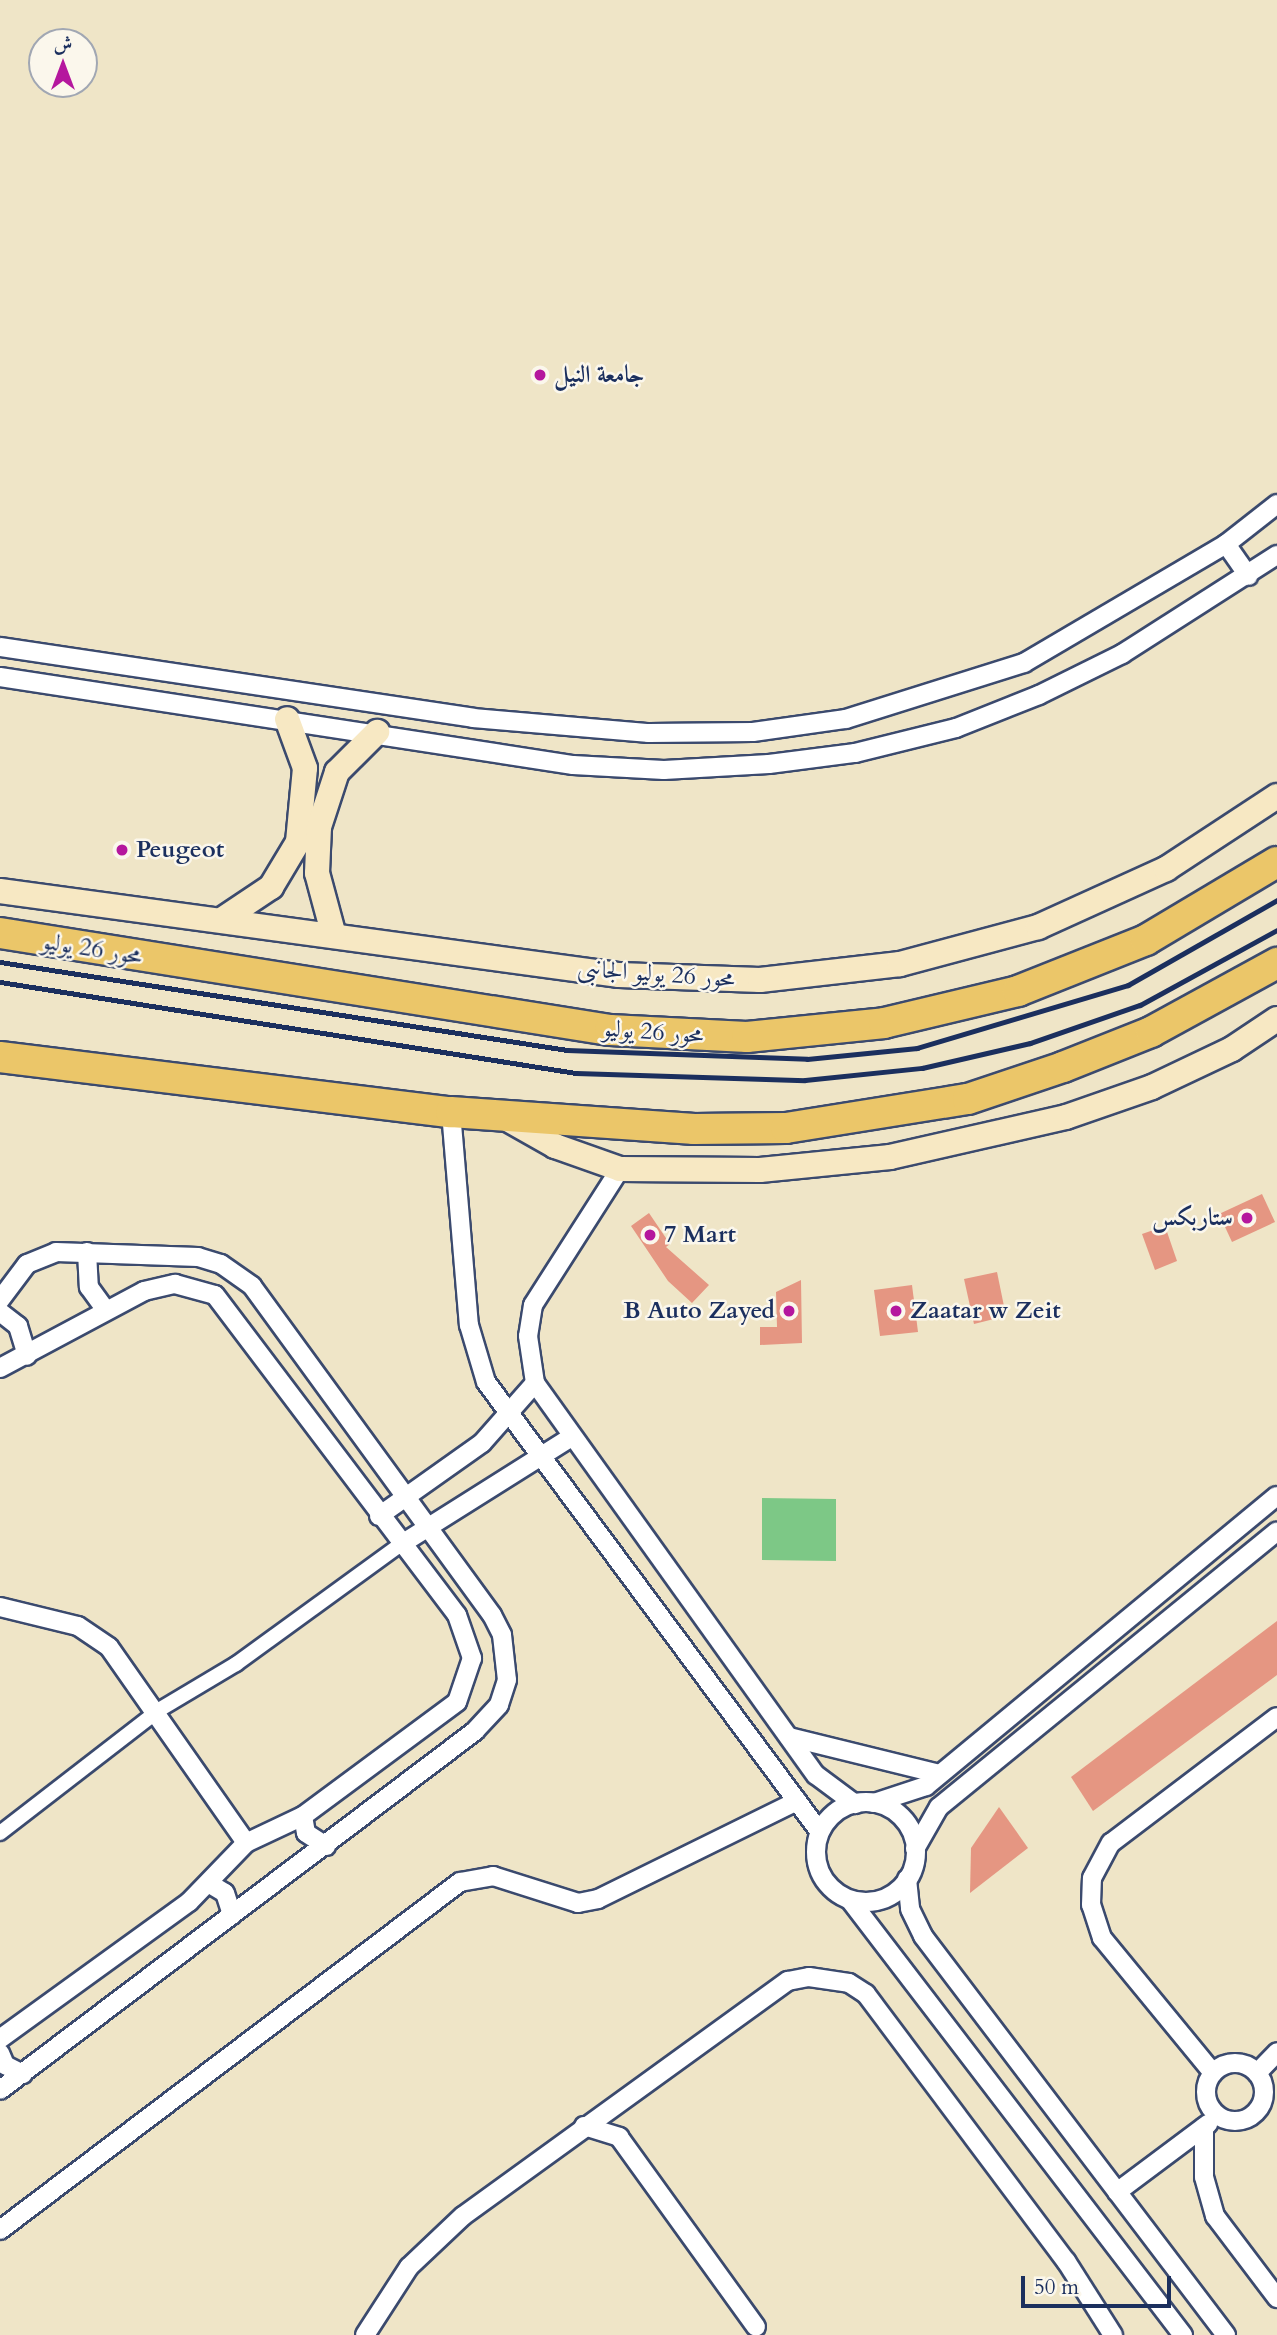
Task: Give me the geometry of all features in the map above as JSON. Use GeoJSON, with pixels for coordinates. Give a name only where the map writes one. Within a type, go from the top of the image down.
{"type":"FeatureCollection","features":[{"type":"Feature","properties":{"kind":"highway","name":"محور 26 يوليو"},"geometry":{"type":"LineString","coordinates":[[0,933],[610,1030],[747,1037],[884,1023],[1018,990],[1146,940],[1277,862]]}},
{"type":"Feature","properties":{"kind":"highway"},"geometry":{"type":"LineString","coordinates":[[0,950],[30,939]]}},
{"type":"Feature","properties":{"kind":"highway"},"geometry":{"type":"LineString","coordinates":[[0,1057],[504,1117],[694,1129],[879,1118],[968,1099],[1063,1067],[1152,1032],[1277,963]]}},
{"type":"Feature","properties":{"kind":"main road"},"geometry":{"type":"LineString","coordinates":[[223,919],[271,887],[298,842],[305,768],[287,719]]}},
{"type":"Feature","properties":{"kind":"main road"},"geometry":{"type":"LineString","coordinates":[[334,936],[317,873],[319,827],[337,772],[377,732]]}},
{"type":"Feature","properties":{"kind":"main road","name":"محور 26 يوليو الجانبى"},"geometry":{"type":"LineString","coordinates":[[0,891],[689,980],[900,964],[970,949],[1103,900],[1207,845],[1277,796]]}},
{"type":"Feature","properties":{"kind":"main road"},"geometry":{"type":"LineString","coordinates":[[504,1117],[555,1146],[620,1169],[760,1170],[979,1140],[1152,1087],[1232,1049],[1277,1019]]}},
{"type":"Feature","properties":{"kind":"street"},"geometry":{"type":"LineString","coordinates":[[0,647],[473,718],[649,733],[753,732],[846,719],[1024,663],[1274,513]]}},
{"type":"Feature","properties":{"kind":"street"},"geometry":{"type":"LineString","coordinates":[[1226,544],[1248,576]]}},
{"type":"Feature","properties":{"kind":"street"},"geometry":{"type":"LineString","coordinates":[[0,677],[377,732],[573,765],[664,770],[855,753],[956,728],[1040,695],[1122,654],[1277,555]]}},
{"type":"Feature","properties":{"kind":"street"},"geometry":{"type":"LineString","coordinates":[[452,1112],[472,1345],[506,1411],[820,1832]]}},
{"type":"Feature","properties":{"kind":"street"},"geometry":{"type":"LineString","coordinates":[[620,1169],[533,1305],[528,1344],[535,1382],[570,1438],[825,1785],[855,1804]]}},
{"type":"Feature","properties":{"kind":"street"},"geometry":{"type":"LineString","coordinates":[[87,1252],[89,1287],[106,1310]]}},
{"type":"Feature","properties":{"kind":"street"},"geometry":{"type":"LineString","coordinates":[[0,1300],[40,1255],[87,1252],[198,1257],[252,1286],[427,1526],[502,1635],[507,1680],[499,1705],[475,1731],[0,2090]]}},
{"type":"Feature","properties":{"kind":"street"},"geometry":{"type":"LineString","coordinates":[[0,1368],[27,1356],[144,1291],[175,1284],[215,1295],[233,1311],[400,1545],[469,1635],[469,1682],[457,1702],[303,1816],[246,1843],[210,1884],[0,2039]]}},
{"type":"Feature","properties":{"kind":"street"},"geometry":{"type":"LineString","coordinates":[[0,1312],[18,1326],[27,1356]]}},
{"type":"Feature","properties":{"kind":"street"},"geometry":{"type":"LineString","coordinates":[[379,1516],[482,1443],[506,1411],[535,1382]]}},
{"type":"Feature","properties":{"kind":"street"},"geometry":{"type":"LineString","coordinates":[[0,1833],[159,1710],[236,1664],[427,1526],[570,1438]]}},
{"type":"Feature","properties":{"kind":"street"},"geometry":{"type":"LineString","coordinates":[[1183,2335],[850,1900],[830,1887],[818,1867],[820,1832],[834,1814],[855,1804],[910,1795],[940,1774],[1277,1496]]}},
{"type":"Feature","properties":{"kind":"street"},"geometry":{"type":"LineString","coordinates":[[1226,2335],[923,1936],[910,1909],[908,1879],[915,1849],[939,1807],[1277,1531]]}},
{"type":"Feature","properties":{"kind":"street"},"geometry":{"type":"LineString","coordinates":[[0,1607],[78,1626],[109,1647],[159,1710],[246,1843]]}},
{"type":"Feature","properties":{"kind":"street"},"geometry":{"type":"LineString","coordinates":[[1213,2073],[1102,1938],[1091,1905],[1092,1878],[1111,1843],[1277,1717]]}},
{"type":"Feature","properties":{"kind":"street"},"geometry":{"type":"LineString","coordinates":[[789,1737],[940,1774]]}},
{"type":"Feature","properties":{"kind":"street"},"geometry":{"type":"LineString","coordinates":[[0,2230],[460,1882],[492,1876],[578,1903],[598,1899],[797,1801]]}},
{"type":"Feature","properties":{"kind":"street"},"geometry":{"type":"LineString","coordinates":[[874,1803],[907,1824],[915,1849]]}},
{"type":"Feature","properties":{"kind":"street"},"geometry":{"type":"LineString","coordinates":[[303,1816],[306,1833],[326,1846]]}},
{"type":"Feature","properties":{"kind":"street"},"geometry":{"type":"LineString","coordinates":[[850,1900],[882,1899],[908,1879]]}},
{"type":"Feature","properties":{"kind":"street"},"geometry":{"type":"LineString","coordinates":[[210,1884],[225,1893],[232,1915]]}},
{"type":"Feature","properties":{"kind":"street"},"geometry":{"type":"LineString","coordinates":[[365,2335],[418,2258],[463,2216],[788,1981],[808,1977],[849,1983],[866,1994],[1066,2261],[1113,2335]]}},
{"type":"Feature","properties":{"kind":"street"},"geometry":{"type":"LineString","coordinates":[[1257,2073],[1277,2052]]}},
{"type":"Feature","properties":{"kind":"street"},"geometry":{"type":"LineString","coordinates":[[0,2053],[5,2065],[23,2074]]}},
{"type":"Feature","properties":{"kind":"street"},"geometry":{"type":"LineString","coordinates":[[1235,2063],[1257,2073],[1264,2086],[1260,2108],[1241,2120],[1220,2116],[1206,2096],[1213,2073],[1235,2063]]}},
{"type":"Feature","properties":{"kind":"street"},"geometry":{"type":"LineString","coordinates":[[619,2137],[622,2099]]}},
{"type":"Feature","properties":{"kind":"street"},"geometry":{"type":"LineString","coordinates":[[1117,2192],[1220,2116]]}},
{"type":"Feature","properties":{"kind":"street"},"geometry":{"type":"LineString","coordinates":[[584,2126],[619,2137],[755,2328]]}},
{"type":"Feature","properties":{"kind":"street"},"geometry":{"type":"LineString","coordinates":[[1204,2127],[1203,2177],[1215,2216],[1277,2298]]}},
{"type":"Feature","properties":{"kind":"green space"},"geometry":{"type":"Polygon","coordinates":[[[762,1498],[836,1499],[836,1561],[762,1560],[762,1498]]]}},
{"type":"Feature","properties":{"kind":"building","name":"ستاربكس"},"geometry":{"type":"Polygon","coordinates":[[[1262,1194],[1275,1222],[1232,1242],[1219,1214],[1262,1194]]]}},
{"type":"Feature","properties":{"kind":"building"},"geometry":{"type":"Polygon","coordinates":[[[649,1213],[670,1244],[666,1247],[709,1285],[692,1303],[668,1281],[631,1226],[649,1213]]]}},
{"type":"Feature","properties":{"kind":"building"},"geometry":{"type":"Polygon","coordinates":[[[1165,1226],[1177,1261],[1155,1270],[1142,1234],[1165,1226]]]}},
{"type":"Feature","properties":{"kind":"building"},"geometry":{"type":"Polygon","coordinates":[[[997,1272],[1006,1316],[974,1324],[964,1279],[997,1272]]]}},
{"type":"Feature","properties":{"kind":"building","name":"B Auto Zayed"},"geometry":{"type":"Polygon","coordinates":[[[801,1280],[802,1343],[760,1345],[760,1327],[777,1327],[776,1292],[801,1280]]]}},
{"type":"Feature","properties":{"kind":"building","name":"Zaatar w Zeit"},"geometry":{"type":"Polygon","coordinates":[[[912,1285],[918,1332],[880,1336],[874,1290],[912,1285]]]}},
{"type":"Feature","properties":{"kind":"building"},"geometry":{"type":"Polygon","coordinates":[[[1277,1621],[1277,1675],[1093,1811],[1071,1777],[1277,1621]]]}},
{"type":"Feature","properties":{"kind":"building"},"geometry":{"type":"Polygon","coordinates":[[[999,1807],[1028,1848],[970,1893],[971,1848],[999,1807]]]}},
{"type":"Feature","properties":{"kind":"railway"},"geometry":{"type":"LineString","coordinates":[[0,962],[567,1050],[807,1059],[917,1048],[1128,985],[1277,900]]}},
{"type":"Feature","properties":{"kind":"railway"},"geometry":{"type":"LineString","coordinates":[[0,982],[576,1073],[805,1080],[922,1068],[1030,1043],[1140,1005],[1277,930]]}},
{"type":"Feature","properties":{"kind":"place","name":"جامعة النيل"},"geometry":{"type":"Point","coordinates":[540,375]}},
{"type":"Feature","properties":{"kind":"place","name":"Peugeot"},"geometry":{"type":"Point","coordinates":[122,850]}},
{"type":"Feature","properties":{"kind":"place","name":"ستاربكس"},"geometry":{"type":"Point","coordinates":[1247,1218]}},
{"type":"Feature","properties":{"kind":"place","name":"7 Mart"},"geometry":{"type":"Point","coordinates":[650,1235]}},
{"type":"Feature","properties":{"kind":"place","name":"B Auto Zayed"},"geometry":{"type":"Point","coordinates":[789,1311]}},
{"type":"Feature","properties":{"kind":"place","name":"Zaatar w Zeit"},"geometry":{"type":"Point","coordinates":[896,1311]}}]}
